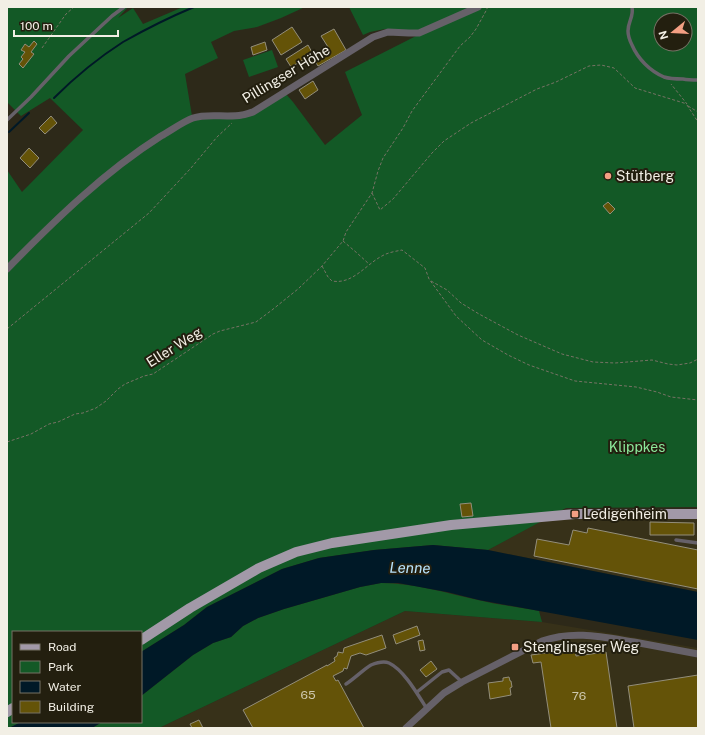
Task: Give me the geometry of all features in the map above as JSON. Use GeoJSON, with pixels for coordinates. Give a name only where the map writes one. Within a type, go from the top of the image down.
{"type":"FeatureCollection","features":[{"type":"Feature","properties":{"kind":"main road"},"geometry":{"type":"LineString","coordinates":[[142,639],[190,608],[259,568],[296,552],[332,543],[409,530],[478,522],[575,514],[698,514]]}},
{"type":"Feature","properties":{"kind":"street","name":"Pillingser Höhe"},"geometry":{"type":"LineString","coordinates":[[7,269],[79,199],[143,148],[192,118],[242,115],[253,112],[373,37],[388,32],[419,33],[478,7]]}},
{"type":"Feature","properties":{"kind":"street"},"geometry":{"type":"LineString","coordinates":[[406,728],[444,693],[462,682],[542,641],[553,637],[568,635],[598,636],[698,654]]}},
{"type":"Feature","properties":{"kind":"lane"},"geometry":{"type":"LineString","coordinates":[[7,120],[31,97],[69,56],[112,16],[124,7]]}},
{"type":"Feature","properties":{"kind":"lane"},"geometry":{"type":"LineString","coordinates":[[632,7],[633,13],[628,32],[629,39],[641,60],[654,71],[665,77],[672,79],[698,80]]}},
{"type":"Feature","properties":{"kind":"lane"},"geometry":{"type":"LineString","coordinates":[[676,540],[698,543]]}},
{"type":"Feature","properties":{"kind":"lane"},"geometry":{"type":"LineString","coordinates":[[346,684],[370,666],[379,662],[388,662],[398,668],[417,692],[426,708]]}},
{"type":"Feature","properties":{"kind":"lane"},"geometry":{"type":"LineString","coordinates":[[417,692],[442,672],[449,670],[462,682]]}},
{"type":"Feature","properties":{"kind":"path"},"geometry":{"type":"LineString","coordinates":[[42,48],[66,14],[74,7]]}},
{"type":"Feature","properties":{"kind":"path","name":"Eller Weg"},"geometry":{"type":"LineString","coordinates":[[7,442],[30,434],[49,424],[58,422],[75,414],[96,408],[125,384],[153,374],[213,334],[256,322],[298,289],[322,266],[343,241],[346,232],[372,193],[383,158],[403,128],[412,111],[460,46],[476,29],[487,10],[486,7]]}},
{"type":"Feature","properties":{"kind":"path"},"geometry":{"type":"LineString","coordinates":[[372,193],[380,210],[392,199],[432,152],[444,141],[471,123],[537,89],[556,82],[589,66],[601,65],[614,68],[635,88],[687,104],[698,112]]}},
{"type":"Feature","properties":{"kind":"path"},"geometry":{"type":"LineString","coordinates":[[665,77],[687,104],[698,122]]}},
{"type":"Feature","properties":{"kind":"path"},"geometry":{"type":"LineString","coordinates":[[7,329],[149,213],[191,168],[216,137],[242,115]]}},
{"type":"Feature","properties":{"kind":"path"},"geometry":{"type":"LineString","coordinates":[[343,241],[369,265]]}},
{"type":"Feature","properties":{"kind":"path"},"geometry":{"type":"LineString","coordinates":[[322,266],[332,281],[342,282],[357,275],[386,254],[402,250],[425,268],[429,279],[456,316],[482,340],[508,355],[530,365],[575,381],[636,387],[671,397],[698,400]]}},
{"type":"Feature","properties":{"kind":"path"},"geometry":{"type":"LineString","coordinates":[[429,279],[447,290],[461,303],[479,314],[518,335],[562,354],[593,362],[652,360],[677,365],[690,363],[698,359]]}},
{"type":"Feature","properties":{"kind":"shaded area"},"geometry":{"type":"Polygon","coordinates":[[[616,517],[698,519],[698,592],[488,550],[543,520],[616,517]]]}},
{"type":"Feature","properties":{"kind":"shaded area"},"geometry":{"type":"Polygon","coordinates":[[[405,611],[542,622],[698,648],[698,728],[159,728],[405,611]]]}},
{"type":"Feature","properties":{"kind":"green space"},"geometry":{"type":"Polygon","coordinates":[[[7,7],[128,7],[118,18],[133,8],[143,24],[183,7],[305,7],[257,27],[234,31],[211,42],[218,58],[185,74],[192,116],[142,146],[7,268],[7,170],[22,192],[83,130],[50,98],[21,116],[7,102],[7,7]]]}},
{"type":"Feature","properties":{"kind":"green space"},"geometry":{"type":"Polygon","coordinates":[[[349,7],[473,7],[419,31],[385,29],[363,35],[349,7]]]}},
{"type":"Feature","properties":{"kind":"green space","name":"Klippkes"},"geometry":{"type":"Polygon","coordinates":[[[483,7],[698,7],[698,507],[566,508],[488,550],[433,545],[374,550],[319,558],[282,569],[207,607],[184,625],[142,651],[142,631],[12,631],[12,723],[19,723],[7,728],[7,271],[82,199],[144,149],[192,120],[242,116],[285,93],[325,145],[362,115],[345,72],[418,35],[483,7]]]}},
{"type":"Feature","properties":{"kind":"green space"},"geometry":{"type":"Polygon","coordinates":[[[272,50],[278,67],[249,77],[243,60],[272,50]]]}},
{"type":"Feature","properties":{"kind":"green space"},"geometry":{"type":"Polygon","coordinates":[[[381,583],[394,583],[418,587],[486,602],[539,611],[542,622],[405,611],[159,728],[92,728],[100,723],[142,723],[142,695],[193,655],[213,643],[231,637],[243,626],[258,618],[360,587],[381,583]]]}},
{"type":"Feature","properties":{"kind":"water","name":"Lenne"},"geometry":{"type":"Polygon","coordinates":[[[433,545],[488,550],[698,592],[698,640],[479,600],[447,592],[398,583],[381,583],[360,587],[258,618],[243,626],[231,637],[213,643],[193,655],[142,695],[142,651],[184,625],[207,607],[282,569],[319,558],[374,550],[433,545]]]}},
{"type":"Feature","properties":{"kind":"water"},"geometry":{"type":"Polygon","coordinates":[[[19,723],[100,723],[92,728],[9,728],[19,723]]]}},
{"type":"Feature","properties":{"kind":"building"},"geometry":{"type":"Polygon","coordinates":[[[292,27],[302,42],[281,55],[272,40],[292,27]]]}},
{"type":"Feature","properties":{"kind":"building"},"geometry":{"type":"Polygon","coordinates":[[[334,29],[346,50],[318,66],[312,56],[328,47],[321,36],[334,29]]]}},
{"type":"Feature","properties":{"kind":"building"},"geometry":{"type":"Polygon","coordinates":[[[34,41],[37,44],[31,52],[34,54],[23,68],[19,64],[23,59],[21,57],[25,52],[21,50],[25,44],[29,47],[34,41]]]}},
{"type":"Feature","properties":{"kind":"building"},"geometry":{"type":"Polygon","coordinates":[[[265,42],[267,50],[253,55],[251,47],[265,42]]]}},
{"type":"Feature","properties":{"kind":"building"},"geometry":{"type":"Polygon","coordinates":[[[308,45],[313,54],[291,67],[286,59],[308,45]]]}},
{"type":"Feature","properties":{"kind":"building"},"geometry":{"type":"Polygon","coordinates":[[[313,81],[318,90],[305,99],[299,90],[313,81]]]}},
{"type":"Feature","properties":{"kind":"building"},"geometry":{"type":"Polygon","coordinates":[[[51,116],[57,123],[45,134],[39,128],[51,116]]]}},
{"type":"Feature","properties":{"kind":"building"},"geometry":{"type":"Polygon","coordinates":[[[29,148],[39,158],[30,168],[20,158],[29,148]]]}},
{"type":"Feature","properties":{"kind":"building"},"geometry":{"type":"Polygon","coordinates":[[[608,202],[615,209],[610,214],[603,206],[608,202]]]}},
{"type":"Feature","properties":{"kind":"building"},"geometry":{"type":"Polygon","coordinates":[[[471,503],[473,516],[462,517],[460,504],[471,503]]]}},
{"type":"Feature","properties":{"kind":"building"},"geometry":{"type":"Polygon","coordinates":[[[650,522],[694,523],[694,535],[650,535],[650,522]]]}},
{"type":"Feature","properties":{"kind":"building"},"geometry":{"type":"Polygon","coordinates":[[[588,528],[698,550],[698,589],[534,556],[537,539],[569,545],[573,530],[587,533],[588,528]]]}},
{"type":"Feature","properties":{"kind":"building"},"geometry":{"type":"Polygon","coordinates":[[[417,626],[420,635],[396,644],[393,635],[417,626]]]}},
{"type":"Feature","properties":{"kind":"building"},"geometry":{"type":"Polygon","coordinates":[[[382,635],[386,648],[366,655],[360,653],[351,656],[347,669],[344,668],[343,671],[333,676],[336,681],[338,680],[364,728],[253,728],[243,710],[327,666],[335,661],[334,658],[337,656],[338,652],[343,653],[344,648],[382,635]]]}},
{"type":"Feature","properties":{"kind":"building"},"geometry":{"type":"Polygon","coordinates":[[[423,640],[425,650],[420,651],[418,641],[423,640]]]}},
{"type":"Feature","properties":{"kind":"building"},"geometry":{"type":"Polygon","coordinates":[[[575,649],[576,656],[606,652],[617,728],[551,728],[541,662],[533,663],[531,655],[575,649]]]}},
{"type":"Feature","properties":{"kind":"building"},"geometry":{"type":"Polygon","coordinates":[[[431,661],[437,669],[426,677],[420,670],[431,661]]]}},
{"type":"Feature","properties":{"kind":"building"},"geometry":{"type":"Polygon","coordinates":[[[698,675],[698,728],[634,728],[628,686],[698,675]]]}},
{"type":"Feature","properties":{"kind":"building"},"geometry":{"type":"Polygon","coordinates":[[[509,677],[512,687],[510,688],[511,695],[490,699],[488,683],[503,681],[503,678],[509,677]]]}},
{"type":"Feature","properties":{"kind":"building"},"geometry":{"type":"Polygon","coordinates":[[[199,720],[203,728],[192,728],[190,724],[199,720]]]}},
{"type":"Feature","properties":{"kind":"waterway"},"geometry":{"type":"LineString","coordinates":[[54,98],[87,68],[123,42],[158,23],[194,7]]}},
{"type":"Feature","properties":{"kind":"waterway"},"geometry":{"type":"LineString","coordinates":[[9,132],[29,113]]}},
{"type":"Feature","properties":{"kind":"place","name":"Stütberg"},"geometry":{"type":"Point","coordinates":[608,176]}},
{"type":"Feature","properties":{"kind":"place","name":"Ledigenheim"},"geometry":{"type":"Point","coordinates":[575,514]}},
{"type":"Feature","properties":{"kind":"place","name":"Stenglingser Weg"},"geometry":{"type":"Point","coordinates":[515,647]}}]}
